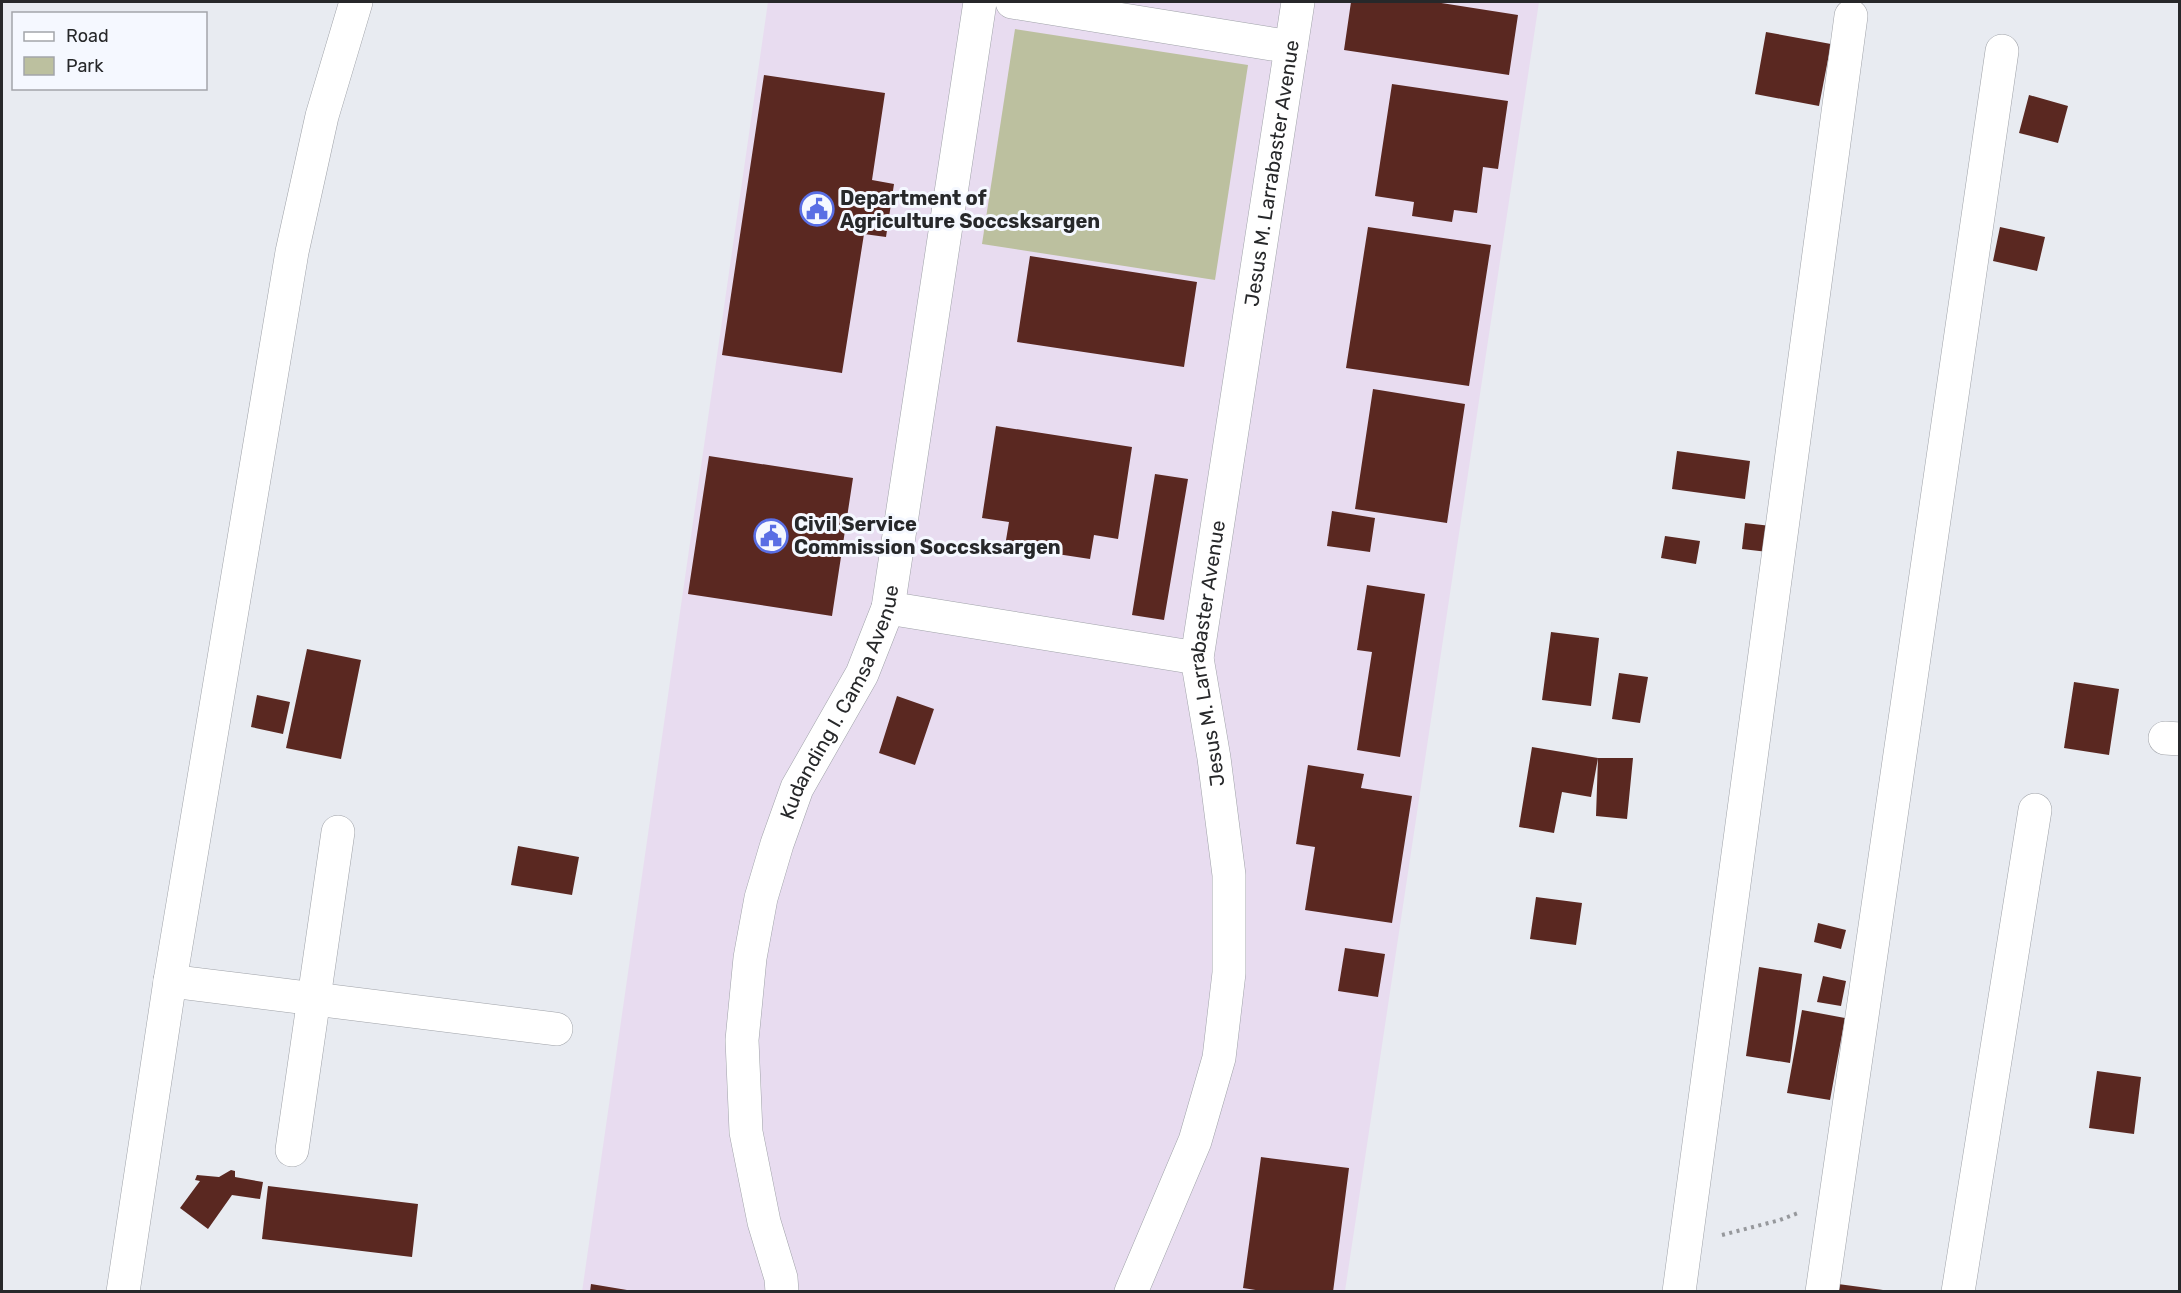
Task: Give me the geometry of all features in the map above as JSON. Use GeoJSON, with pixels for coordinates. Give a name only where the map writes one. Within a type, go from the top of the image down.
{"type":"FeatureCollection","features":[{"type":"Feature","properties":{"kind":"street"},"geometry":{"type":"LineString","coordinates":[[123,1292],[170,981],[292,252],[322,116],[356,2]]}},
{"type":"Feature","properties":{"kind":"street","name":"Kudanding I. Camsa Avenue"},"geometry":{"type":"LineString","coordinates":[[782,1292],[781,1278],[764,1222],[746,1131],[742,1040],[750,958],[761,898],[797,788],[862,674],[888,608],[980,2]]}},
{"type":"Feature","properties":{"kind":"street"},"geometry":{"type":"LineString","coordinates":[[1012,2],[1291,47]]}},
{"type":"Feature","properties":{"kind":"street","name":"Jesus M. Larrabaster Avenue"},"geometry":{"type":"LineString","coordinates":[[1131,1292],[1195,1141],[1219,1058],[1229,973],[1229,875],[1214,758],[1197,658],[1298,2]]}},
{"type":"Feature","properties":{"kind":"street"},"geometry":{"type":"LineString","coordinates":[[1679,1292],[1851,16]]}},
{"type":"Feature","properties":{"kind":"street"},"geometry":{"type":"LineString","coordinates":[[1822,1292],[2002,51]]}},
{"type":"Feature","properties":{"kind":"street"},"geometry":{"type":"LineString","coordinates":[[888,608],[1197,658]]}},
{"type":"Feature","properties":{"kind":"street"},"geometry":{"type":"LineString","coordinates":[[1958,1292],[2035,810]]}},
{"type":"Feature","properties":{"kind":"street"},"geometry":{"type":"LineString","coordinates":[[292,1150],[338,832]]}},
{"type":"Feature","properties":{"kind":"street"},"geometry":{"type":"LineString","coordinates":[[170,981],[556,1029]]}},
{"type":"Feature","properties":{"kind":"path"},"geometry":{"type":"LineString","coordinates":[[1686,1240],[1731,1233],[1770,1223],[1835,1199]]}},
{"type":"Feature","properties":{"kind":"shaded area"},"geometry":{"type":"Polygon","coordinates":[[[768,2],[1539,2],[1345,1291],[582,1292],[768,2]]]}},
{"type":"Feature","properties":{"kind":"green space"},"geometry":{"type":"Polygon","coordinates":[[[1015,29],[1248,65],[1215,280],[982,244],[1015,29]]]}},
{"type":"Feature","properties":{"kind":"building"},"geometry":{"type":"Polygon","coordinates":[[[1351,2],[1435,2],[1518,15],[1509,75],[1344,50],[1351,2]]]}},
{"type":"Feature","properties":{"kind":"building"},"geometry":{"type":"Polygon","coordinates":[[[1766,32],[1831,44],[1819,106],[1755,94],[1766,32]]]}},
{"type":"Feature","properties":{"kind":"building","name":"Department of Agriculture Soccsksargen"},"geometry":{"type":"Polygon","coordinates":[[[764,75],[885,93],[872,180],[894,184],[886,237],[864,234],[842,373],[722,355],[764,75]]]}},
{"type":"Feature","properties":{"kind":"building"},"geometry":{"type":"Polygon","coordinates":[[[1392,84],[1508,101],[1498,169],[1483,167],[1477,213],[1454,210],[1452,222],[1412,216],[1414,202],[1375,196],[1392,84]]]}},
{"type":"Feature","properties":{"kind":"building"},"geometry":{"type":"Polygon","coordinates":[[[2029,95],[2068,106],[2058,143],[2019,133],[2029,95]]]}},
{"type":"Feature","properties":{"kind":"building"},"geometry":{"type":"Polygon","coordinates":[[[1368,227],[1491,245],[1469,386],[1346,368],[1368,227]]]}},
{"type":"Feature","properties":{"kind":"building"},"geometry":{"type":"Polygon","coordinates":[[[2000,227],[2045,237],[2037,271],[1993,261],[2000,227]]]}},
{"type":"Feature","properties":{"kind":"building"},"geometry":{"type":"Polygon","coordinates":[[[1030,256],[1197,282],[1184,367],[1017,342],[1030,256]]]}},
{"type":"Feature","properties":{"kind":"building"},"geometry":{"type":"Polygon","coordinates":[[[1373,389],[1465,404],[1447,523],[1355,509],[1373,389]]]}},
{"type":"Feature","properties":{"kind":"building"},"geometry":{"type":"Polygon","coordinates":[[[996,426],[1132,447],[1118,539],[1094,535],[1090,559],[1005,546],[1009,522],[982,518],[996,426]]]}},
{"type":"Feature","properties":{"kind":"building"},"geometry":{"type":"Polygon","coordinates":[[[1677,451],[1750,461],[1745,499],[1672,489],[1677,451]]]}},
{"type":"Feature","properties":{"kind":"building","name":"Civil Service Commission Soccsksargen"},"geometry":{"type":"Polygon","coordinates":[[[709,456],[853,478],[832,616],[688,594],[709,456]]]}},
{"type":"Feature","properties":{"kind":"building"},"geometry":{"type":"Polygon","coordinates":[[[1155,474],[1188,479],[1164,620],[1132,615],[1155,474]]]}},
{"type":"Feature","properties":{"kind":"building"},"geometry":{"type":"Polygon","coordinates":[[[1332,511],[1375,518],[1370,552],[1327,546],[1332,511]]]}},
{"type":"Feature","properties":{"kind":"building"},"geometry":{"type":"Polygon","coordinates":[[[1745,523],[1771,526],[1768,552],[1742,549],[1745,523]]]}},
{"type":"Feature","properties":{"kind":"building"},"geometry":{"type":"Polygon","coordinates":[[[1665,536],[1700,541],[1696,564],[1661,558],[1665,536]]]}},
{"type":"Feature","properties":{"kind":"building"},"geometry":{"type":"Polygon","coordinates":[[[1367,585],[1425,594],[1400,757],[1357,750],[1372,652],[1357,650],[1367,585]]]}},
{"type":"Feature","properties":{"kind":"building"},"geometry":{"type":"Polygon","coordinates":[[[1551,632],[1599,638],[1591,706],[1542,700],[1551,632]]]}},
{"type":"Feature","properties":{"kind":"building"},"geometry":{"type":"Polygon","coordinates":[[[307,649],[361,660],[341,759],[286,748],[307,649]]]}},
{"type":"Feature","properties":{"kind":"building"},"geometry":{"type":"Polygon","coordinates":[[[1619,673],[1648,677],[1640,723],[1612,719],[1619,673]]]}},
{"type":"Feature","properties":{"kind":"building"},"geometry":{"type":"Polygon","coordinates":[[[2074,682],[2119,689],[2109,755],[2064,748],[2074,682]]]}},
{"type":"Feature","properties":{"kind":"building"},"geometry":{"type":"Polygon","coordinates":[[[257,695],[290,702],[283,734],[251,727],[257,695]]]}},
{"type":"Feature","properties":{"kind":"building"},"geometry":{"type":"Polygon","coordinates":[[[897,696],[934,709],[915,765],[879,753],[897,696]]]}},
{"type":"Feature","properties":{"kind":"building"},"geometry":{"type":"Polygon","coordinates":[[[1532,747],[1598,758],[1591,797],[1562,792],[1554,833],[1519,827],[1532,747]]]}},
{"type":"Feature","properties":{"kind":"building"},"geometry":{"type":"Polygon","coordinates":[[[1598,758],[1633,758],[1627,819],[1596,816],[1598,758]]]}},
{"type":"Feature","properties":{"kind":"building"},"geometry":{"type":"Polygon","coordinates":[[[1308,765],[1364,774],[1361,788],[1412,796],[1392,923],[1305,910],[1315,847],[1296,844],[1308,765]]]}},
{"type":"Feature","properties":{"kind":"building"},"geometry":{"type":"Polygon","coordinates":[[[518,846],[579,857],[572,895],[511,885],[518,846]]]}},
{"type":"Feature","properties":{"kind":"building"},"geometry":{"type":"Polygon","coordinates":[[[1536,897],[1582,903],[1576,945],[1530,939],[1536,897]]]}},
{"type":"Feature","properties":{"kind":"building"},"geometry":{"type":"Polygon","coordinates":[[[1818,923],[1846,930],[1841,949],[1814,942],[1818,923]]]}},
{"type":"Feature","properties":{"kind":"building"},"geometry":{"type":"Polygon","coordinates":[[[1345,948],[1385,954],[1378,997],[1338,991],[1345,948]]]}},
{"type":"Feature","properties":{"kind":"building"},"geometry":{"type":"Polygon","coordinates":[[[1759,967],[1802,974],[1790,1063],[1746,1056],[1759,967]]]}},
{"type":"Feature","properties":{"kind":"building"},"geometry":{"type":"Polygon","coordinates":[[[1823,976],[1846,981],[1841,1006],[1817,1002],[1823,976]]]}},
{"type":"Feature","properties":{"kind":"building"},"geometry":{"type":"Polygon","coordinates":[[[1802,1010],[1845,1018],[1830,1100],[1787,1093],[1802,1010]]]}},
{"type":"Feature","properties":{"kind":"building"},"geometry":{"type":"Polygon","coordinates":[[[2097,1071],[2141,1077],[2134,1134],[2089,1128],[2097,1071]]]}},
{"type":"Feature","properties":{"kind":"building"},"geometry":{"type":"Polygon","coordinates":[[[1261,1157],[1349,1168],[1333,1292],[1268,1292],[1243,1288],[1261,1157]]]}},
{"type":"Feature","properties":{"kind":"building"},"geometry":{"type":"Polygon","coordinates":[[[231,1170],[235,1171],[235,1177],[263,1182],[260,1199],[232,1195],[208,1229],[180,1208],[200,1181],[195,1180],[197,1175],[219,1177],[231,1170]]]}},
{"type":"Feature","properties":{"kind":"building"},"geometry":{"type":"Polygon","coordinates":[[[268,1186],[418,1204],[412,1257],[262,1239],[268,1186]]]}},
{"type":"Feature","properties":{"kind":"building"},"geometry":{"type":"Polygon","coordinates":[[[591,1284],[627,1290],[627,1292],[590,1292],[591,1284]]]}},
{"type":"Feature","properties":{"kind":"building"},"geometry":{"type":"Polygon","coordinates":[[[1838,1284],[1883,1290],[1883,1292],[1837,1292],[1838,1284]]]}},
{"type":"Feature","properties":{"kind":"place","name":"Department of Agriculture Soccsksargen"},"geometry":{"type":"Point","coordinates":[817,209]}},
{"type":"Feature","properties":{"kind":"place","name":"Civil Service Commission Soccsksargen"},"geometry":{"type":"Point","coordinates":[771,536]}}]}
